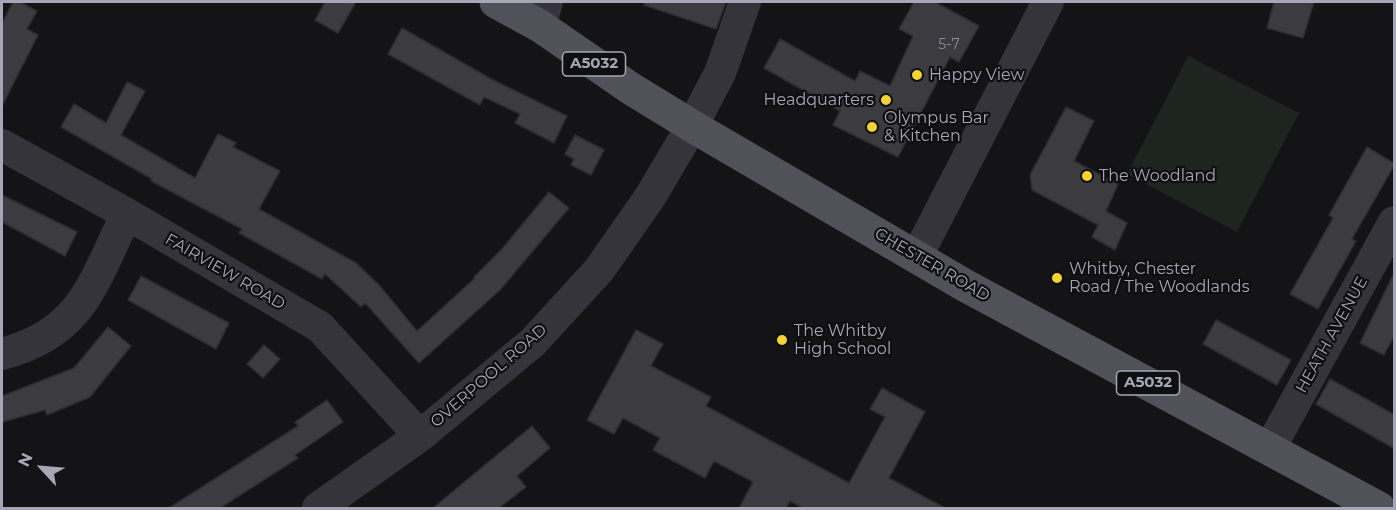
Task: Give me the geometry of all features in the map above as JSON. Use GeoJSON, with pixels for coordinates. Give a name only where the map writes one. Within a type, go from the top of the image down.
{"type":"FeatureCollection","features":[{"type":"Feature","properties":{"kind":"main road","name":"CHESTER ROAD"},"geometry":{"type":"LineString","coordinates":[[496,2],[543,14],[630,88],[692,126],[966,286],[1379,508]]}},
{"type":"Feature","properties":{"kind":"street","name":"OVERPOOL ROAD"},"geometry":{"type":"LineString","coordinates":[[318,508],[420,436],[533,342],[599,270],[650,197],[692,126],[720,73],[745,2]]}},
{"type":"Feature","properties":{"kind":"street"},"geometry":{"type":"LineString","coordinates":[[917,256],[1048,2]]}},
{"type":"Feature","properties":{"kind":"street","name":"FAIRVIEW ROAD"},"geometry":{"type":"LineString","coordinates":[[2,145],[127,214],[320,327],[420,436]]}},
{"type":"Feature","properties":{"kind":"street"},"geometry":{"type":"LineString","coordinates":[[2,354],[36,343],[58,330],[73,315],[127,214]]}},
{"type":"Feature","properties":{"kind":"street","name":"HEATH AVENUE"},"geometry":{"type":"LineString","coordinates":[[1270,448],[1395,222]]}},
{"type":"Feature","properties":{"kind":"shaded area"},"geometry":{"type":"Polygon","coordinates":[[[1188,56],[1299,113],[1237,232],[1127,174],[1188,56]]]}},
{"type":"Feature","properties":{"kind":"building"},"geometry":{"type":"Polygon","coordinates":[[[13,2],[20,2],[37,11],[27,29],[38,35],[2,106],[2,23],[13,2]]]}},
{"type":"Feature","properties":{"kind":"building"},"geometry":{"type":"Polygon","coordinates":[[[325,2],[356,2],[338,33],[315,20],[325,2]]]}},
{"type":"Feature","properties":{"kind":"building"},"geometry":{"type":"Polygon","coordinates":[[[645,2],[726,2],[716,29],[644,5],[645,2]]]}},
{"type":"Feature","properties":{"kind":"building"},"geometry":{"type":"Polygon","coordinates":[[[914,2],[935,2],[979,26],[959,62],[950,57],[898,157],[833,125],[840,111],[764,68],[780,39],[855,81],[860,71],[890,86],[913,36],[899,29],[914,2]]]}},
{"type":"Feature","properties":{"kind":"building"},"geometry":{"type":"Polygon","coordinates":[[[1274,2],[1314,2],[1303,38],[1267,28],[1274,2]]]}},
{"type":"Feature","properties":{"kind":"building"},"geometry":{"type":"Polygon","coordinates":[[[402,28],[493,80],[567,116],[554,143],[515,123],[520,114],[484,97],[480,105],[388,54],[402,28]]]}},
{"type":"Feature","properties":{"kind":"building"},"geometry":{"type":"Polygon","coordinates":[[[127,82],[145,91],[121,135],[195,178],[218,134],[236,143],[233,147],[280,171],[259,209],[356,263],[379,285],[417,331],[475,278],[549,192],[569,208],[500,290],[419,363],[365,303],[361,307],[325,274],[322,279],[239,233],[242,229],[151,181],[152,179],[61,127],[74,104],[106,123],[127,82]]]}},
{"type":"Feature","properties":{"kind":"building"},"geometry":{"type":"Polygon","coordinates":[[[1066,107],[1094,121],[1074,161],[1118,184],[1106,211],[1127,223],[1115,250],[1092,237],[1098,225],[1032,190],[1030,175],[1066,107]]]}},
{"type":"Feature","properties":{"kind":"building"},"geometry":{"type":"Polygon","coordinates":[[[575,135],[604,150],[591,175],[571,165],[574,159],[565,154],[575,135]]]}},
{"type":"Feature","properties":{"kind":"building"},"geometry":{"type":"Polygon","coordinates":[[[1367,147],[1395,164],[1352,239],[1356,241],[1318,309],[1290,294],[1333,218],[1329,215],[1367,147]]]}},
{"type":"Feature","properties":{"kind":"building"},"geometry":{"type":"Polygon","coordinates":[[[2,195],[77,232],[65,256],[2,222],[2,195]]]}},
{"type":"Feature","properties":{"kind":"building"},"geometry":{"type":"Polygon","coordinates":[[[1395,271],[1395,334],[1384,355],[1360,343],[1395,271]]]}},
{"type":"Feature","properties":{"kind":"building"},"geometry":{"type":"Polygon","coordinates":[[[141,276],[229,323],[216,349],[128,300],[141,276]]]}},
{"type":"Feature","properties":{"kind":"building"},"geometry":{"type":"Polygon","coordinates":[[[1216,320],[1291,360],[1277,385],[1203,344],[1216,320]]]}},
{"type":"Feature","properties":{"kind":"building"},"geometry":{"type":"Polygon","coordinates":[[[108,327],[131,346],[90,397],[47,415],[45,410],[2,422],[2,396],[74,368],[108,327]]]}},
{"type":"Feature","properties":{"kind":"building"},"geometry":{"type":"Polygon","coordinates":[[[636,330],[663,344],[651,366],[711,397],[706,406],[849,483],[885,417],[870,409],[882,388],[925,412],[889,478],[945,508],[803,508],[790,501],[786,508],[739,508],[753,482],[714,461],[705,478],[653,450],[660,438],[623,418],[614,434],[587,420],[636,330]]]}},
{"type":"Feature","properties":{"kind":"building"},"geometry":{"type":"Polygon","coordinates":[[[264,345],[280,359],[263,378],[247,364],[264,345]]]}},
{"type":"Feature","properties":{"kind":"building"},"geometry":{"type":"Polygon","coordinates":[[[1330,379],[1395,415],[1395,449],[1316,404],[1330,379]]]}},
{"type":"Feature","properties":{"kind":"building"},"geometry":{"type":"Polygon","coordinates":[[[327,400],[343,422],[295,455],[298,458],[220,508],[169,508],[298,426],[295,422],[327,400]]]}},
{"type":"Feature","properties":{"kind":"building"},"geometry":{"type":"Polygon","coordinates":[[[532,426],[550,448],[517,476],[526,487],[499,508],[433,508],[532,426]]]}},
{"type":"Feature","properties":{"kind":"place","name":"Happy View"},"geometry":{"type":"Point","coordinates":[917,75]}},
{"type":"Feature","properties":{"kind":"place","name":"Headquarters"},"geometry":{"type":"Point","coordinates":[886,100]}},
{"type":"Feature","properties":{"kind":"place","name":"Olympus Bar & Kitchen"},"geometry":{"type":"Point","coordinates":[872,127]}},
{"type":"Feature","properties":{"kind":"place","name":"The Woodland"},"geometry":{"type":"Point","coordinates":[1087,176]}},
{"type":"Feature","properties":{"kind":"place","name":"Whitby, Chester Road / The Woodlands"},"geometry":{"type":"Point","coordinates":[1057,278]}},
{"type":"Feature","properties":{"kind":"place","name":"The Whitby High School"},"geometry":{"type":"Point","coordinates":[782,340]}}]}
